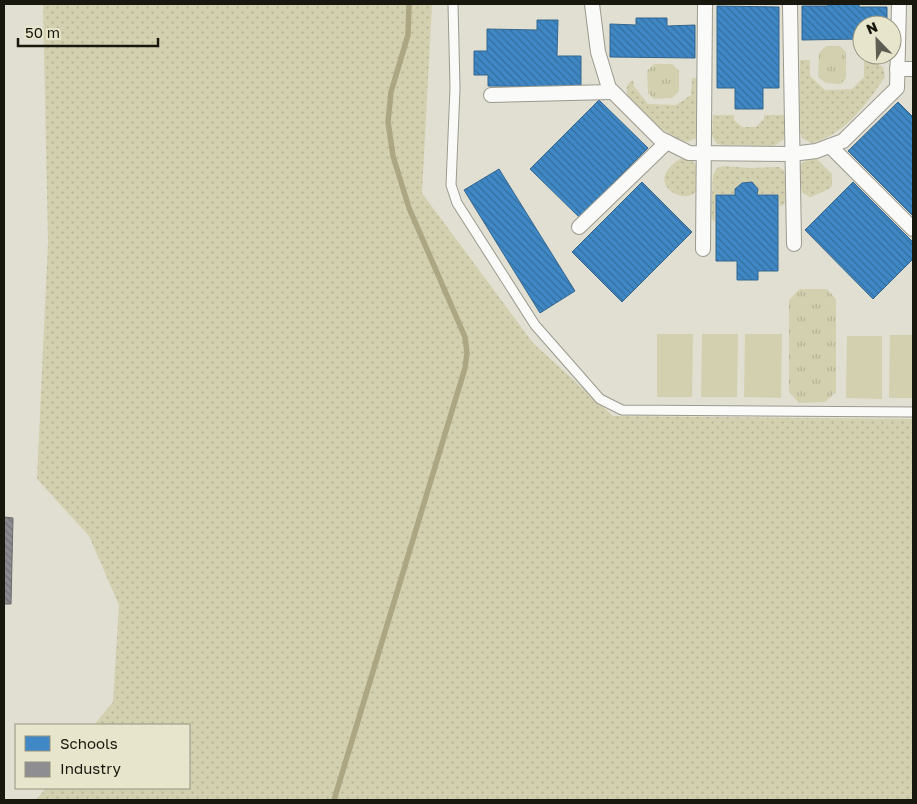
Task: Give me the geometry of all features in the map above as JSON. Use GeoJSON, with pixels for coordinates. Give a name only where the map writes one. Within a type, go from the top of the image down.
{"type":"FeatureCollection","features":[{"type":"Feature","properties":{"kind":"street"},"geometry":{"type":"LineString","coordinates":[[592,4],[598,52],[609,88],[659,138],[689,153],[792,154],[816,151],[843,141],[897,88],[899,4]]}},
{"type":"Feature","properties":{"kind":"street"},"geometry":{"type":"LineString","coordinates":[[703,249],[705,4]]}},
{"type":"Feature","properties":{"kind":"street"},"geometry":{"type":"LineString","coordinates":[[790,4],[794,244]]}},
{"type":"Feature","properties":{"kind":"street"},"geometry":{"type":"LineString","coordinates":[[897,69],[913,69]]}},
{"type":"Feature","properties":{"kind":"street"},"geometry":{"type":"LineString","coordinates":[[491,94],[612,92]]}},
{"type":"Feature","properties":{"kind":"street"},"geometry":{"type":"LineString","coordinates":[[579,227],[667,142]]}},
{"type":"Feature","properties":{"kind":"street"},"geometry":{"type":"LineString","coordinates":[[830,146],[913,229]]}},
{"type":"Feature","properties":{"kind":"lane"},"geometry":{"type":"LineString","coordinates":[[453,4],[455,88],[451,184],[457,203],[535,325],[600,399],[622,410],[913,412]]}},
{"type":"Feature","properties":{"kind":"green space"},"geometry":{"type":"Polygon","coordinates":[[[43,4],[432,4],[422,193],[533,343],[613,416],[913,419],[913,800],[36,800],[45,789],[190,789],[190,724],[95,724],[113,702],[119,605],[89,536],[37,479],[48,242],[43,4]]]}},
{"type":"Feature","properties":{"kind":"green space"},"geometry":{"type":"Polygon","coordinates":[[[826,46],[840,46],[846,52],[846,78],[841,84],[826,83],[818,77],[819,53],[826,46]]]}},
{"type":"Feature","properties":{"kind":"green space"},"geometry":{"type":"Polygon","coordinates":[[[800,60],[810,60],[810,76],[825,90],[852,89],[864,77],[864,65],[880,65],[883,67],[885,77],[854,117],[844,126],[823,139],[811,143],[802,138],[799,129],[800,60]]]}},
{"type":"Feature","properties":{"kind":"green space"},"geometry":{"type":"Polygon","coordinates":[[[654,64],[672,64],[679,71],[679,91],[672,98],[654,99],[648,93],[647,71],[654,64]]]}},
{"type":"Feature","properties":{"kind":"green space"},"geometry":{"type":"Polygon","coordinates":[[[692,78],[698,78],[698,134],[696,138],[687,142],[668,133],[644,116],[634,106],[628,96],[627,87],[633,80],[634,86],[648,104],[676,105],[691,95],[692,78]]]}},
{"type":"Feature","properties":{"kind":"green space"},"geometry":{"type":"Polygon","coordinates":[[[713,115],[734,115],[734,120],[742,127],[756,127],[764,119],[764,115],[784,115],[784,139],[772,146],[717,144],[712,136],[713,115]]]}},
{"type":"Feature","properties":{"kind":"green space"},"geometry":{"type":"Polygon","coordinates":[[[684,158],[689,158],[698,167],[698,186],[696,191],[692,195],[686,196],[672,192],[664,181],[665,174],[671,166],[684,158]]]}},
{"type":"Feature","properties":{"kind":"green space"},"geometry":{"type":"Polygon","coordinates":[[[813,158],[817,159],[832,174],[832,186],[811,197],[806,195],[801,189],[799,166],[813,158]]]}},
{"type":"Feature","properties":{"kind":"green space"},"geometry":{"type":"Polygon","coordinates":[[[723,166],[749,168],[779,167],[784,171],[785,175],[785,203],[780,207],[778,194],[758,194],[758,189],[752,182],[742,182],[734,194],[716,194],[715,222],[711,218],[713,175],[717,168],[723,166]]]}},
{"type":"Feature","properties":{"kind":"green space"},"geometry":{"type":"Polygon","coordinates":[[[800,289],[827,289],[836,299],[836,392],[825,402],[799,403],[789,392],[789,300],[800,289]]]}},
{"type":"Feature","properties":{"kind":"green space"},"geometry":{"type":"Polygon","coordinates":[[[657,334],[693,334],[692,397],[657,397],[657,334]]]}},
{"type":"Feature","properties":{"kind":"green space"},"geometry":{"type":"Polygon","coordinates":[[[702,334],[738,334],[737,397],[701,397],[702,334]]]}},
{"type":"Feature","properties":{"kind":"green space"},"geometry":{"type":"Polygon","coordinates":[[[745,334],[782,334],[781,398],[744,397],[745,334]]]}},
{"type":"Feature","properties":{"kind":"green space"},"geometry":{"type":"Polygon","coordinates":[[[890,335],[913,335],[913,398],[889,398],[890,335]]]}},
{"type":"Feature","properties":{"kind":"green space"},"geometry":{"type":"Polygon","coordinates":[[[847,336],[882,336],[882,399],[846,398],[847,336]]]}},
{"type":"Feature","properties":{"kind":"building: Schools"},"geometry":{"type":"Polygon","coordinates":[[[828,4],[859,4],[859,7],[887,7],[887,15],[852,15],[852,39],[802,40],[802,6],[828,6],[828,4]]]}},
{"type":"Feature","properties":{"kind":"building: Schools"},"geometry":{"type":"Polygon","coordinates":[[[717,6],[779,7],[779,88],[763,88],[763,109],[735,109],[735,88],[717,88],[717,6]]]}},
{"type":"Feature","properties":{"kind":"building: Schools"},"geometry":{"type":"Polygon","coordinates":[[[636,18],[667,18],[667,26],[695,25],[695,58],[610,57],[610,24],[636,25],[636,18]]]}},
{"type":"Feature","properties":{"kind":"building: Schools"},"geometry":{"type":"Polygon","coordinates":[[[537,20],[558,20],[557,56],[581,56],[581,87],[488,86],[488,75],[474,75],[474,51],[487,51],[487,29],[537,30],[537,20]]]}},
{"type":"Feature","properties":{"kind":"building: Schools"},"geometry":{"type":"Polygon","coordinates":[[[599,100],[648,148],[579,217],[530,169],[599,100]]]}},
{"type":"Feature","properties":{"kind":"building: Schools"},"geometry":{"type":"Polygon","coordinates":[[[898,102],[913,117],[913,216],[848,151],[898,102]]]}},
{"type":"Feature","properties":{"kind":"building: Schools"},"geometry":{"type":"Polygon","coordinates":[[[499,169],[575,291],[540,313],[464,190],[499,169]]]}},
{"type":"Feature","properties":{"kind":"building: Schools"},"geometry":{"type":"Polygon","coordinates":[[[642,182],[692,232],[622,302],[572,252],[642,182]]]}},
{"type":"Feature","properties":{"kind":"building: Schools"},"geometry":{"type":"Polygon","coordinates":[[[752,182],[758,189],[757,195],[778,195],[778,271],[758,271],[758,280],[737,280],[737,261],[716,261],[716,195],[735,195],[735,189],[742,183],[752,182]]]}},
{"type":"Feature","properties":{"kind":"building: Schools"},"geometry":{"type":"Polygon","coordinates":[[[853,182],[913,242],[913,259],[873,299],[805,230],[853,182]]]}},
{"type":"Feature","properties":{"kind":"building: Industry"},"geometry":{"type":"Polygon","coordinates":[[[4,517],[13,518],[11,604],[4,604],[4,517]]]}},
{"type":"Feature","properties":{"kind":"waterway"},"geometry":{"type":"LineString","coordinates":[[334,800],[465,368],[467,353],[465,337],[409,208],[393,156],[388,122],[391,92],[408,35],[409,4]]}}]}
